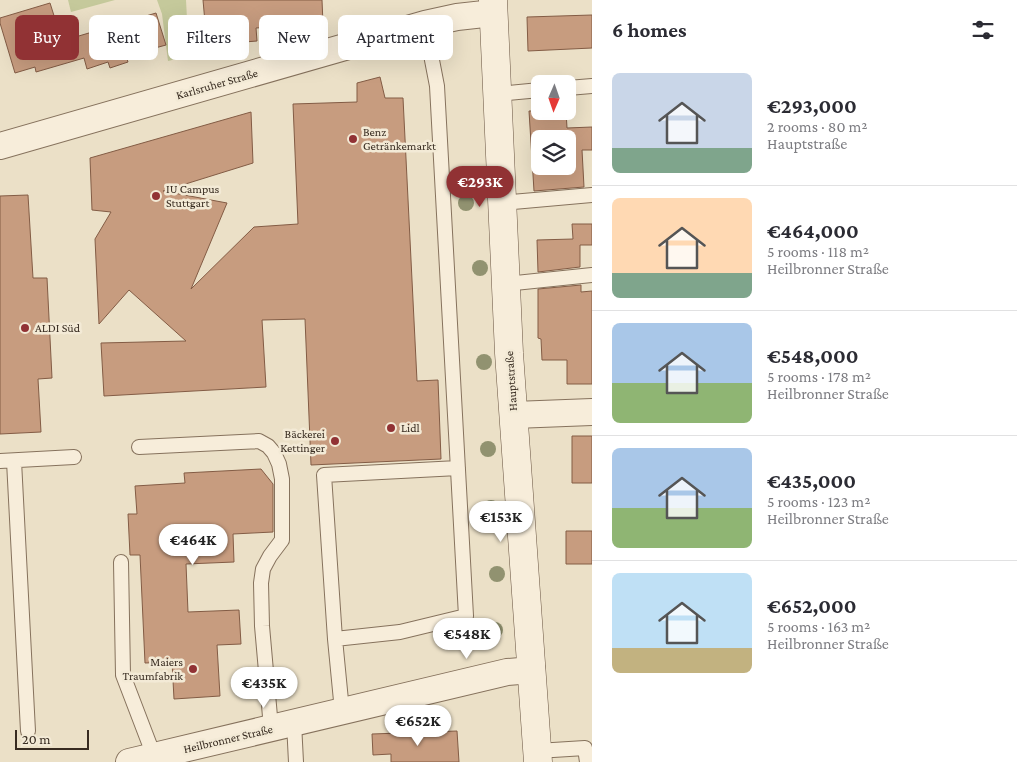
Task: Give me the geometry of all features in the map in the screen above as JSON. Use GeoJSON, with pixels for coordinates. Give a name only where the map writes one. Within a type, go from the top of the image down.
{"type":"FeatureCollection","features":[{"type":"Feature","properties":{"kind":"main road","name":"Hauptstraße"},"geometry":{"type":"LineString","coordinates":[[493,7],[501,203],[538,756]]}},
{"type":"Feature","properties":{"kind":"street","name":"Karlsruher Straße"},"geometry":{"type":"LineString","coordinates":[[453,18],[493,7]]}},
{"type":"Feature","properties":{"kind":"street","name":"Karlsruher Straße"},"geometry":{"type":"LineString","coordinates":[[0,146],[338,49]]}},
{"type":"Feature","properties":{"kind":"street"},"geometry":{"type":"LineString","coordinates":[[514,414],[592,412]]}},
{"type":"Feature","properties":{"kind":"street","name":"Heilbronner Straße"},"geometry":{"type":"LineString","coordinates":[[141,760],[507,672],[532,670]]}},
{"type":"Feature","properties":{"kind":"lane"},"geometry":{"type":"LineString","coordinates":[[335,640],[400,632],[466,616],[437,86],[432,60]]}},
{"type":"Feature","properties":{"kind":"lane"},"geometry":{"type":"LineString","coordinates":[[576,87],[592,86]]}},
{"type":"Feature","properties":{"kind":"lane"},"geometry":{"type":"LineString","coordinates":[[496,94],[531,91]]}},
{"type":"Feature","properties":{"kind":"lane"},"geometry":{"type":"LineString","coordinates":[[501,203],[592,196]]}},
{"type":"Feature","properties":{"kind":"lane"},"geometry":{"type":"LineString","coordinates":[[506,284],[592,275]]}},
{"type":"Feature","properties":{"kind":"lane"},"geometry":{"type":"LineString","coordinates":[[139,447],[259,441],[268,446],[280,464],[283,515],[282,540],[263,569],[260,590],[262,626],[282,726],[296,762]]}},
{"type":"Feature","properties":{"kind":"lane"},"geometry":{"type":"LineString","coordinates":[[28,732],[7,461],[74,457]]}},
{"type":"Feature","properties":{"kind":"lane"},"geometry":{"type":"LineString","coordinates":[[342,711],[335,640],[324,475],[458,468]]}},
{"type":"Feature","properties":{"kind":"lane"},"geometry":{"type":"LineString","coordinates":[[121,562],[123,675],[141,760]]}},
{"type":"Feature","properties":{"kind":"lane"},"geometry":{"type":"LineString","coordinates":[[538,756],[585,748],[586,762]]}},
{"type":"Feature","properties":{"kind":"green space"},"geometry":{"type":"Polygon","coordinates":[[[68,0],[115,0],[71,12],[68,0]]]}},
{"type":"Feature","properties":{"kind":"green space"},"geometry":{"type":"Polygon","coordinates":[[[157,0],[186,0],[187,15],[168,15],[168,60],[172,60],[168,61],[162,14],[157,0]]]}},
{"type":"Feature","properties":{"kind":"building"},"geometry":{"type":"Polygon","coordinates":[[[203,0],[322,0],[323,15],[259,15],[259,28],[256,28],[257,41],[249,42],[249,15],[204,15],[203,0]]]}},
{"type":"Feature","properties":{"kind":"building"},"geometry":{"type":"Polygon","coordinates":[[[50,3],[54,15],[15,15],[15,60],[77,60],[36,72],[35,67],[15,73],[0,18],[50,3]]]}},
{"type":"Feature","properties":{"kind":"building"},"geometry":{"type":"Polygon","coordinates":[[[592,15],[592,48],[528,51],[527,17],[592,15]]]}},
{"type":"Feature","properties":{"kind":"building"},"geometry":{"type":"Polygon","coordinates":[[[158,19],[166,45],[158,47],[158,19]]]}},
{"type":"Feature","properties":{"kind":"building"},"geometry":{"type":"Polygon","coordinates":[[[89,33],[89,60],[127,60],[128,62],[110,68],[108,62],[87,69],[84,58],[79,59],[79,36],[89,33]]]}},
{"type":"Feature","properties":{"kind":"building"},"geometry":{"type":"Polygon","coordinates":[[[380,77],[385,98],[403,98],[417,381],[438,380],[441,459],[311,465],[305,319],[262,320],[266,387],[104,396],[101,343],[186,341],[129,290],[99,324],[95,239],[111,212],[92,210],[90,158],[251,112],[253,163],[163,191],[227,203],[191,289],[254,227],[298,224],[293,104],[357,102],[357,83],[380,77]]]}},
{"type":"Feature","properties":{"kind":"building"},"geometry":{"type":"Polygon","coordinates":[[[529,111],[531,111],[531,120],[567,120],[567,128],[592,127],[592,150],[582,150],[584,187],[534,191],[533,175],[576,175],[576,130],[531,130],[531,143],[529,111]]]}},
{"type":"Feature","properties":{"kind":"building","name":"ALDI Süd"},"geometry":{"type":"Polygon","coordinates":[[[28,195],[33,278],[47,278],[52,378],[38,379],[41,432],[0,434],[0,196],[28,195]]]}},
{"type":"Feature","properties":{"kind":"building"},"geometry":{"type":"Polygon","coordinates":[[[572,224],[592,224],[592,245],[580,245],[580,267],[538,272],[537,240],[573,239],[572,224]]]}},
{"type":"Feature","properties":{"kind":"building"},"geometry":{"type":"Polygon","coordinates":[[[581,285],[581,292],[592,291],[592,384],[567,384],[567,360],[542,360],[541,339],[538,338],[538,289],[581,285]]]}},
{"type":"Feature","properties":{"kind":"building"},"geometry":{"type":"Polygon","coordinates":[[[572,436],[592,436],[592,483],[572,483],[572,436]]]}},
{"type":"Feature","properties":{"kind":"building"},"geometry":{"type":"Polygon","coordinates":[[[261,469],[273,484],[273,532],[233,534],[234,562],[186,564],[188,612],[239,610],[241,644],[217,645],[220,696],[174,699],[172,662],[145,663],[140,555],[130,555],[128,514],[137,514],[135,486],[185,483],[184,473],[261,469]]]}},
{"type":"Feature","properties":{"kind":"building"},"geometry":{"type":"Polygon","coordinates":[[[566,531],[592,531],[592,564],[566,564],[566,531]]]}},
{"type":"Feature","properties":{"kind":"building"},"geometry":{"type":"Polygon","coordinates":[[[457,731],[459,762],[391,762],[391,754],[373,755],[372,734],[457,731]]]}},
{"type":"Feature","properties":{"kind":"place","name":"Benz Getränkemarkt"},"geometry":{"type":"Point","coordinates":[353,139]}},
{"type":"Feature","properties":{"kind":"place","name":"IU Campus Stuttgart"},"geometry":{"type":"Point","coordinates":[156,196]}},
{"type":"Feature","properties":{"kind":"place","name":"ALDI Süd"},"geometry":{"type":"Point","coordinates":[25,328]}},
{"type":"Feature","properties":{"kind":"place","name":"Lidl"},"geometry":{"type":"Point","coordinates":[391,428]}},
{"type":"Feature","properties":{"kind":"place","name":"Bäckerei Kettinger"},"geometry":{"type":"Point","coordinates":[335,441]}},
{"type":"Feature","properties":{"kind":"place","name":"Maiers Traumfabrik"},"geometry":{"type":"Point","coordinates":[193,669]}}]}
